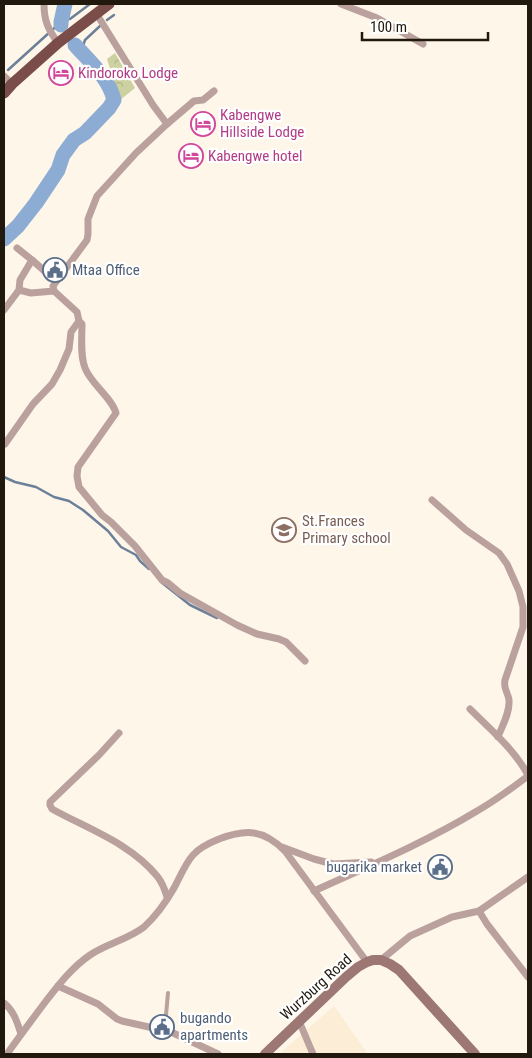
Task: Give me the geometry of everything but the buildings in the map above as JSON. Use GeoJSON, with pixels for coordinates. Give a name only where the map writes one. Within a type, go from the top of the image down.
{"type":"FeatureCollection","features":[{"type":"Feature","properties":{"kind":"highway"},"geometry":{"type":"LineString","coordinates":[[6,84],[52,36],[109,4]]}},
{"type":"Feature","properties":{"kind":"main road","name":"Wurzburg Road"},"geometry":{"type":"LineString","coordinates":[[264,1054],[358,967],[373,960],[381,960]]}},
{"type":"Feature","properties":{"kind":"main road"},"geometry":{"type":"LineString","coordinates":[[381,960],[399,970],[475,1054]]}},
{"type":"Feature","properties":{"kind":"street"},"geometry":{"type":"LineString","coordinates":[[44,4],[46,22],[52,36]]}},
{"type":"Feature","properties":{"kind":"street"},"geometry":{"type":"LineString","coordinates":[[341,4],[377,18],[423,44]]}},
{"type":"Feature","properties":{"kind":"street"},"geometry":{"type":"LineString","coordinates":[[96,13],[152,105],[167,124]]}},
{"type":"Feature","properties":{"kind":"street"},"geometry":{"type":"LineString","coordinates":[[54,290],[56,281],[87,240],[88,219],[97,196],[136,153],[167,124],[194,101],[203,100],[214,91]]}},
{"type":"Feature","properties":{"kind":"street"},"geometry":{"type":"LineString","coordinates":[[16,248],[56,281]]}},
{"type":"Feature","properties":{"kind":"street"},"geometry":{"type":"LineString","coordinates":[[4,310],[19,290],[20,280],[32,260]]}},
{"type":"Feature","properties":{"kind":"street"},"geometry":{"type":"LineString","coordinates":[[19,290],[31,293],[54,290]]}},
{"type":"Feature","properties":{"kind":"street"},"geometry":{"type":"LineString","coordinates":[[54,290],[77,312],[79,321],[82,324],[82,353],[85,368],[114,407],[116,413],[78,467],[79,487],[102,516],[111,522],[135,546],[162,580],[180,593],[237,625],[258,634],[286,642],[306,661]]}},
{"type":"Feature","properties":{"kind":"street"},"geometry":{"type":"LineString","coordinates":[[5,444],[34,404],[52,384],[69,350],[71,332],[79,321]]}},
{"type":"Feature","properties":{"kind":"street"},"geometry":{"type":"LineString","coordinates":[[432,500],[457,522],[502,556],[522,599],[526,627],[505,680],[504,688],[509,700],[507,714],[498,737]]}},
{"type":"Feature","properties":{"kind":"street"},"geometry":{"type":"LineString","coordinates":[[314,891],[428,838],[499,798],[528,776],[510,749],[470,709]]}},
{"type":"Feature","properties":{"kind":"street"},"geometry":{"type":"LineString","coordinates":[[119,733],[50,802],[50,805],[52,809],[114,841],[132,853],[158,876],[167,897]]}},
{"type":"Feature","properties":{"kind":"street"},"geometry":{"type":"LineString","coordinates":[[7,1054],[58,986],[77,966],[104,947],[143,928],[154,917],[192,856],[210,842],[237,833],[247,832],[264,836],[279,846],[367,962]]}},
{"type":"Feature","properties":{"kind":"street"},"geometry":{"type":"LineString","coordinates":[[279,846],[333,864],[377,862]]}},
{"type":"Feature","properties":{"kind":"street"},"geometry":{"type":"LineString","coordinates":[[381,960],[410,936],[452,917],[479,911],[528,877]]}},
{"type":"Feature","properties":{"kind":"street"},"geometry":{"type":"LineString","coordinates":[[479,911],[528,977]]}},
{"type":"Feature","properties":{"kind":"street"},"geometry":{"type":"LineString","coordinates":[[58,986],[98,1004],[117,1019],[172,1032],[218,1054]]}},
{"type":"Feature","properties":{"kind":"street"},"geometry":{"type":"LineString","coordinates":[[4,1003],[14,1016],[21,1034]]}},
{"type":"Feature","properties":{"kind":"street"},"geometry":{"type":"LineString","coordinates":[[299,1021],[313,1054]]}},
{"type":"Feature","properties":{"kind":"lane"},"geometry":{"type":"LineString","coordinates":[[162,1030],[166,1015],[168,993]]}},
{"type":"Feature","properties":{"kind":"shaded area"},"geometry":{"type":"Polygon","coordinates":[[[334,1006],[368,1054],[279,1054],[334,1006]]]}},
{"type":"Feature","properties":{"kind":"green space"},"geometry":{"type":"Polygon","coordinates":[[[115,53],[135,88],[120,100],[107,59],[115,53]]]}},
{"type":"Feature","properties":{"kind":"waterway"},"geometry":{"type":"LineString","coordinates":[[61,25],[65,4]]}},
{"type":"Feature","properties":{"kind":"waterway"},"geometry":{"type":"LineString","coordinates":[[62,18],[70,19],[90,4]]}},
{"type":"Feature","properties":{"kind":"waterway"},"geometry":{"type":"LineString","coordinates":[[107,20],[114,15]]}},
{"type":"Feature","properties":{"kind":"waterway"},"geometry":{"type":"LineString","coordinates":[[8,70],[61,22]]}},
{"type":"Feature","properties":{"kind":"waterway"},"geometry":{"type":"LineString","coordinates":[[81,52],[85,40],[100,26]]}},
{"type":"Feature","properties":{"kind":"waterway"},"geometry":{"type":"LineString","coordinates":[[4,239],[18,226],[36,203],[58,170],[63,155],[74,140],[85,133],[109,108],[114,100],[108,84],[75,45]]}},
{"type":"Feature","properties":{"kind":"waterway"},"geometry":{"type":"LineString","coordinates":[[4,477],[36,487],[54,497],[69,501],[108,531],[121,547],[136,555],[149,569]]}},
{"type":"Feature","properties":{"kind":"waterway"},"geometry":{"type":"LineString","coordinates":[[161,582],[190,605],[217,618]]}},
{"type":"Feature","properties":{"kind":"place","name":"Kindoroko Lodge"},"geometry":{"type":"Point","coordinates":[61,73]}},
{"type":"Feature","properties":{"kind":"place","name":"Kabengwe Hillside Lodge"},"geometry":{"type":"Point","coordinates":[203,124]}},
{"type":"Feature","properties":{"kind":"place","name":"Kabengwe hotel"},"geometry":{"type":"Point","coordinates":[191,156]}},
{"type":"Feature","properties":{"kind":"place","name":"Mtaa Office"},"geometry":{"type":"Point","coordinates":[55,270]}},
{"type":"Feature","properties":{"kind":"place","name":"St.Frances Primary school"},"geometry":{"type":"Point","coordinates":[284,530]}},
{"type":"Feature","properties":{"kind":"place","name":"bugarika market"},"geometry":{"type":"Point","coordinates":[440,867]}},
{"type":"Feature","properties":{"kind":"place","name":"bugando apartments"},"geometry":{"type":"Point","coordinates":[162,1027]}}]}
